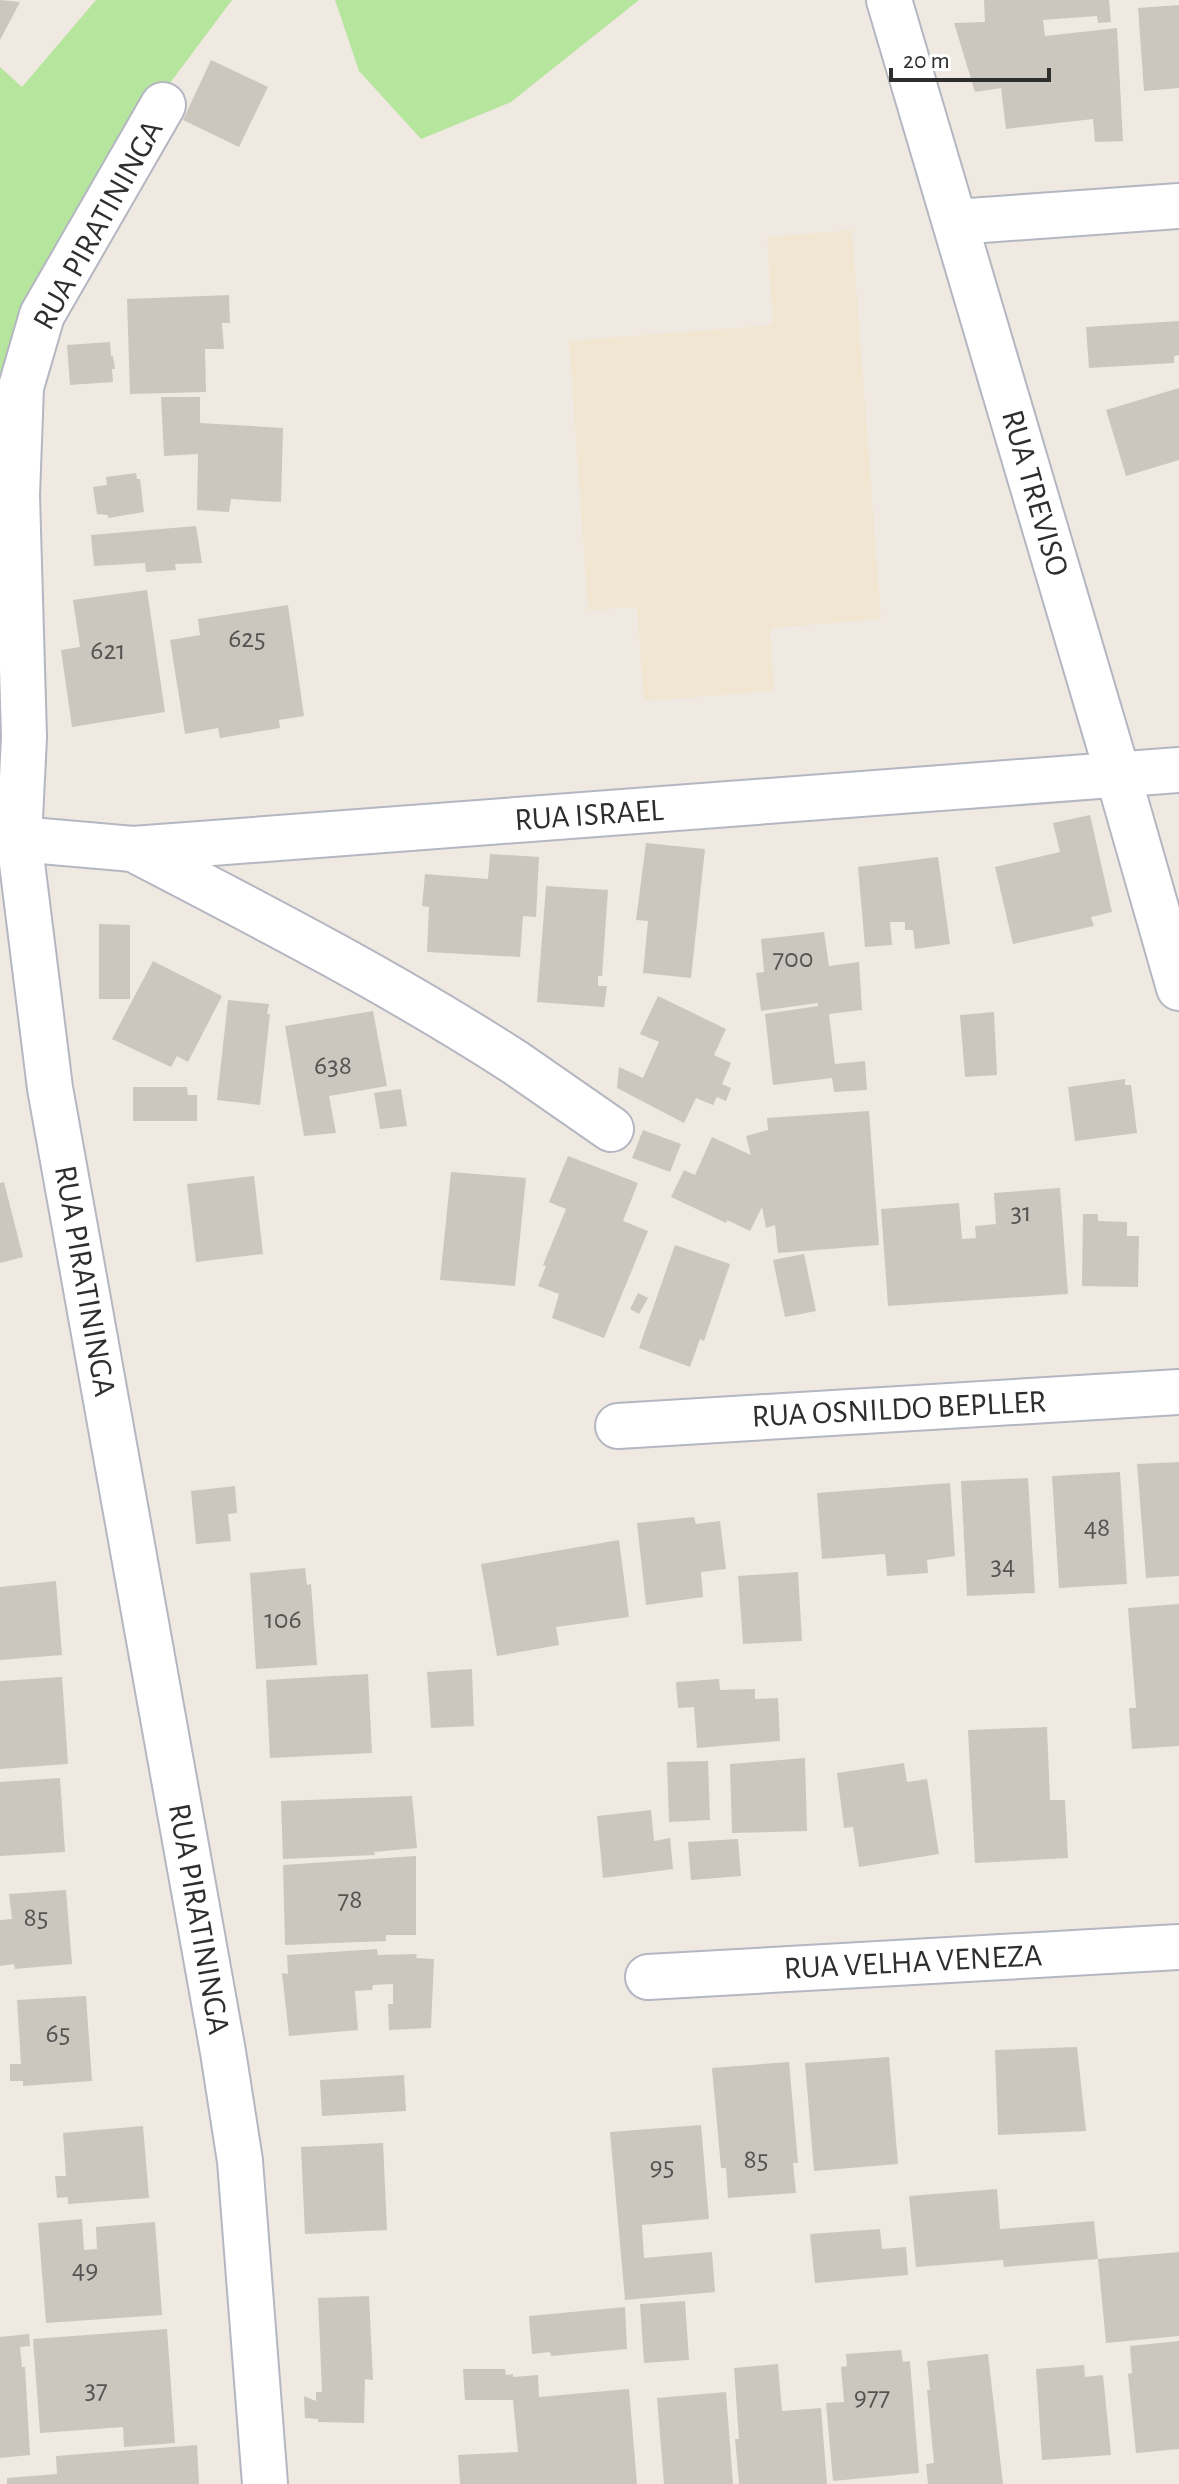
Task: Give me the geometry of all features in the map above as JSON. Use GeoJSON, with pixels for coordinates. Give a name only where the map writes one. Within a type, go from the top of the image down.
{"type":"FeatureCollection","features":[{"type":"Feature","properties":{"kind":"street","name":"RUA TREVISO"},"geometry":{"type":"LineString","coordinates":[[889,0],[1179,988]]}},
{"type":"Feature","properties":{"kind":"street","name":"RUA PIRATININGA"},"geometry":{"type":"LineString","coordinates":[[163,105],[42,315],[21,387],[17,495],[24,737],[10,837],[50,1088],[240,2161],[265,2484]]}},
{"type":"Feature","properties":{"kind":"street"},"geometry":{"type":"LineString","coordinates":[[955,222],[1179,206]]}},
{"type":"Feature","properties":{"kind":"street","name":"RUA ISRAEL"},"geometry":{"type":"LineString","coordinates":[[10,837],[133,849],[1179,770]]}},
{"type":"Feature","properties":{"kind":"street"},"geometry":{"type":"LineString","coordinates":[[133,849],[260,915],[435,1015],[514,1062],[611,1129]]}},
{"type":"Feature","properties":{"kind":"street","name":"RUA OSNILDO BEPLLER"},"geometry":{"type":"LineString","coordinates":[[618,1426],[1179,1392]]}},
{"type":"Feature","properties":{"kind":"street","name":"RUA VELHA VENEZA"},"geometry":{"type":"LineString","coordinates":[[648,1977],[1179,1947]]}},
{"type":"Feature","properties":{"kind":"shaded area"},"geometry":{"type":"Polygon","coordinates":[[[852,230],[881,619],[770,628],[774,691],[644,701],[637,607],[588,610],[569,341],[773,325],[767,237],[852,230]]]}},
{"type":"Feature","properties":{"kind":"green space"},"geometry":{"type":"Polygon","coordinates":[[[96,0],[232,0],[155,103],[26,318],[13,719],[0,715],[0,67],[22,87],[96,0]]]}},
{"type":"Feature","properties":{"kind":"green space"},"geometry":{"type":"Polygon","coordinates":[[[335,0],[639,0],[511,102],[421,139],[359,71],[335,0]]]}},
{"type":"Feature","properties":{"kind":"building"},"geometry":{"type":"Polygon","coordinates":[[[0,0],[20,2],[0,40],[0,0]]]}},
{"type":"Feature","properties":{"kind":"building"},"geometry":{"type":"Polygon","coordinates":[[[984,0],[1109,0],[1111,22],[1098,23],[1097,16],[1043,20],[1045,36],[1117,28],[1123,141],[1095,142],[1093,119],[1006,129],[1001,88],[975,92],[954,23],[985,22],[984,0]]]}},
{"type":"Feature","properties":{"kind":"building"},"geometry":{"type":"Polygon","coordinates":[[[1179,5],[1179,88],[1144,91],[1138,8],[1179,5]]]}},
{"type":"Feature","properties":{"kind":"building"},"geometry":{"type":"Polygon","coordinates":[[[211,60],[268,87],[239,147],[183,120],[211,60]]]}},
{"type":"Feature","properties":{"kind":"building"},"geometry":{"type":"Polygon","coordinates":[[[229,295],[230,323],[222,323],[224,349],[205,349],[206,392],[130,394],[127,299],[229,295]]]}},
{"type":"Feature","properties":{"kind":"building"},"geometry":{"type":"Polygon","coordinates":[[[1179,321],[1179,355],[1174,356],[1174,363],[1089,368],[1086,327],[1179,321]]]}},
{"type":"Feature","properties":{"kind":"building"},"geometry":{"type":"Polygon","coordinates":[[[110,342],[115,369],[112,369],[113,382],[70,385],[67,345],[110,342]]]}},
{"type":"Feature","properties":{"kind":"building"},"geometry":{"type":"Polygon","coordinates":[[[1179,388],[1179,460],[1126,476],[1106,410],[1179,388]]]}},
{"type":"Feature","properties":{"kind":"building"},"geometry":{"type":"Polygon","coordinates":[[[161,397],[200,397],[200,423],[283,428],[281,502],[231,499],[229,512],[197,510],[198,454],[164,456],[161,397]]]}},
{"type":"Feature","properties":{"kind":"building"},"geometry":{"type":"Polygon","coordinates":[[[136,473],[137,479],[140,479],[144,512],[108,518],[108,515],[97,514],[93,487],[107,485],[106,477],[136,473]]]}},
{"type":"Feature","properties":{"kind":"building"},"geometry":{"type":"Polygon","coordinates":[[[196,526],[202,563],[175,564],[176,570],[146,572],[145,563],[94,566],[91,535],[196,526]]]}},
{"type":"Feature","properties":{"kind":"building"},"geometry":{"type":"Polygon","coordinates":[[[147,590],[165,712],[72,727],[61,650],[80,647],[73,600],[147,590]]]}},
{"type":"Feature","properties":{"kind":"building"},"geometry":{"type":"Polygon","coordinates":[[[288,605],[304,716],[279,720],[280,728],[220,738],[218,728],[185,734],[170,640],[200,635],[198,619],[288,605]]]}},
{"type":"Feature","properties":{"kind":"building"},"geometry":{"type":"Polygon","coordinates":[[[1090,815],[1112,912],[1091,917],[1094,926],[1013,944],[995,867],[1060,852],[1053,823],[1090,815]]]}},
{"type":"Feature","properties":{"kind":"building"},"geometry":{"type":"Polygon","coordinates":[[[646,843],[705,849],[691,978],[643,973],[648,921],[636,920],[646,843]]]}},
{"type":"Feature","properties":{"kind":"building"},"geometry":{"type":"Polygon","coordinates":[[[490,854],[539,857],[536,917],[523,916],[520,957],[427,952],[429,907],[422,906],[425,874],[488,879],[490,854]]]}},
{"type":"Feature","properties":{"kind":"building"},"geometry":{"type":"Polygon","coordinates":[[[938,857],[950,944],[915,949],[913,930],[905,930],[905,922],[890,922],[892,945],[865,947],[858,867],[938,857]]]}},
{"type":"Feature","properties":{"kind":"building"},"geometry":{"type":"Polygon","coordinates":[[[546,886],[608,890],[602,976],[598,976],[598,986],[607,986],[604,1007],[537,1002],[546,886]]]}},
{"type":"Feature","properties":{"kind":"building"},"geometry":{"type":"Polygon","coordinates":[[[99,924],[130,925],[130,999],[99,999],[99,924]]]}},
{"type":"Feature","properties":{"kind":"building"},"geometry":{"type":"Polygon","coordinates":[[[824,932],[829,966],[859,962],[862,1010],[829,1014],[835,1064],[865,1061],[867,1090],[834,1092],[832,1078],[773,1085],[765,1014],[818,1006],[818,1003],[761,1011],[756,973],[764,972],[761,939],[824,932]]]}},
{"type":"Feature","properties":{"kind":"building"},"geometry":{"type":"Polygon","coordinates":[[[153,961],[222,996],[188,1062],[177,1056],[171,1067],[112,1039],[153,961]]]}},
{"type":"Feature","properties":{"kind":"building"},"geometry":{"type":"Polygon","coordinates":[[[658,996],[726,1029],[714,1055],[731,1063],[722,1084],[731,1088],[726,1101],[717,1097],[713,1105],[696,1098],[684,1123],[617,1088],[619,1067],[643,1078],[659,1042],[640,1034],[658,996]]]}},
{"type":"Feature","properties":{"kind":"building"},"geometry":{"type":"Polygon","coordinates":[[[228,1000],[269,1004],[260,1105],[217,1100],[228,1000]]]}},
{"type":"Feature","properties":{"kind":"building"},"geometry":{"type":"Polygon","coordinates":[[[373,1011],[387,1086],[329,1096],[336,1133],[304,1136],[285,1026],[373,1011]]]}},
{"type":"Feature","properties":{"kind":"building"},"geometry":{"type":"Polygon","coordinates":[[[994,1012],[997,1075],[965,1077],[960,1015],[994,1012]]]}},
{"type":"Feature","properties":{"kind":"building"},"geometry":{"type":"Polygon","coordinates":[[[1125,1079],[1125,1085],[1131,1085],[1137,1133],[1075,1141],[1068,1087],[1125,1079]]]}},
{"type":"Feature","properties":{"kind":"building"},"geometry":{"type":"Polygon","coordinates":[[[133,1087],[187,1087],[188,1095],[197,1095],[197,1121],[133,1121],[133,1087]]]}},
{"type":"Feature","properties":{"kind":"building"},"geometry":{"type":"Polygon","coordinates":[[[401,1089],[407,1126],[380,1129],[374,1093],[401,1089]]]}},
{"type":"Feature","properties":{"kind":"building"},"geometry":{"type":"Polygon","coordinates":[[[869,1111],[879,1245],[778,1253],[775,1225],[766,1228],[762,1207],[750,1231],[671,1197],[684,1170],[695,1175],[712,1137],[751,1155],[746,1136],[768,1130],[767,1118],[869,1111]]]}},
{"type":"Feature","properties":{"kind":"building"},"geometry":{"type":"Polygon","coordinates":[[[643,1130],[681,1144],[670,1172],[632,1158],[643,1130]]]}},
{"type":"Feature","properties":{"kind":"building"},"geometry":{"type":"Polygon","coordinates":[[[568,1156],[638,1183],[623,1221],[648,1231],[604,1338],[552,1318],[559,1294],[538,1286],[546,1266],[543,1265],[566,1209],[549,1202],[568,1156]]]}},
{"type":"Feature","properties":{"kind":"building"},"geometry":{"type":"Polygon","coordinates":[[[451,1172],[526,1178],[515,1286],[440,1280],[451,1172]]]}},
{"type":"Feature","properties":{"kind":"building"},"geometry":{"type":"Polygon","coordinates":[[[254,1176],[263,1254],[196,1262],[187,1184],[254,1176]]]}},
{"type":"Feature","properties":{"kind":"building"},"geometry":{"type":"Polygon","coordinates":[[[4,1182],[23,1257],[0,1263],[0,1183],[4,1182]]]}},
{"type":"Feature","properties":{"kind":"building"},"geometry":{"type":"Polygon","coordinates":[[[1060,1188],[1068,1294],[888,1306],[881,1209],[959,1203],[962,1239],[976,1238],[975,1226],[996,1224],[994,1193],[1060,1188]]]}},
{"type":"Feature","properties":{"kind":"building"},"geometry":{"type":"Polygon","coordinates":[[[1083,1214],[1098,1214],[1098,1221],[1127,1222],[1127,1236],[1139,1236],[1138,1287],[1082,1286],[1083,1214]]]}},
{"type":"Feature","properties":{"kind":"building"},"geometry":{"type":"Polygon","coordinates":[[[675,1245],[730,1264],[704,1341],[700,1339],[690,1367],[639,1348],[675,1245]]]}},
{"type":"Feature","properties":{"kind":"building"},"geometry":{"type":"Polygon","coordinates":[[[804,1254],[816,1311],[785,1317],[773,1260],[804,1254]]]}},
{"type":"Feature","properties":{"kind":"building"},"geometry":{"type":"Polygon","coordinates":[[[638,1293],[648,1298],[639,1314],[630,1309],[638,1293]]]}},
{"type":"Feature","properties":{"kind":"building"},"geometry":{"type":"Polygon","coordinates":[[[1179,1462],[1179,1576],[1146,1578],[1137,1464],[1179,1462]]]}},
{"type":"Feature","properties":{"kind":"building"},"geometry":{"type":"Polygon","coordinates":[[[1120,1472],[1127,1584],[1059,1588],[1052,1476],[1120,1472]]]}},
{"type":"Feature","properties":{"kind":"building"},"geometry":{"type":"Polygon","coordinates":[[[1028,1478],[1035,1593],[967,1596],[961,1481],[1028,1478]]]}},
{"type":"Feature","properties":{"kind":"building"},"geometry":{"type":"Polygon","coordinates":[[[950,1483],[955,1556],[927,1560],[928,1573],[887,1576],[885,1554],[822,1559],[817,1493],[950,1483]]]}},
{"type":"Feature","properties":{"kind":"building"},"geometry":{"type":"Polygon","coordinates":[[[235,1486],[237,1513],[228,1514],[231,1541],[196,1544],[191,1491],[235,1486]]]}},
{"type":"Feature","properties":{"kind":"building"},"geometry":{"type":"Polygon","coordinates":[[[694,1517],[696,1524],[720,1521],[726,1569],[701,1572],[703,1597],[646,1605],[637,1523],[694,1517]]]}},
{"type":"Feature","properties":{"kind":"building"},"geometry":{"type":"Polygon","coordinates":[[[619,1540],[629,1617],[556,1627],[559,1645],[497,1656],[481,1564],[619,1540]]]}},
{"type":"Feature","properties":{"kind":"building"},"geometry":{"type":"Polygon","coordinates":[[[305,1568],[307,1585],[311,1584],[317,1665],[256,1669],[250,1573],[305,1568]]]}},
{"type":"Feature","properties":{"kind":"building"},"geometry":{"type":"Polygon","coordinates":[[[798,1572],[802,1641],[743,1644],[738,1576],[798,1572]]]}},
{"type":"Feature","properties":{"kind":"building"},"geometry":{"type":"Polygon","coordinates":[[[56,1581],[62,1655],[0,1660],[0,1587],[56,1581]]]}},
{"type":"Feature","properties":{"kind":"building"},"geometry":{"type":"Polygon","coordinates":[[[1179,1604],[1179,1746],[1132,1749],[1129,1708],[1136,1708],[1128,1608],[1179,1604]]]}},
{"type":"Feature","properties":{"kind":"building"},"geometry":{"type":"Polygon","coordinates":[[[472,1669],[474,1726],[431,1728],[427,1672],[472,1669]]]}},
{"type":"Feature","properties":{"kind":"building"},"geometry":{"type":"Polygon","coordinates":[[[368,1674],[372,1753],[270,1758],[266,1680],[368,1674]]]}},
{"type":"Feature","properties":{"kind":"building"},"geometry":{"type":"Polygon","coordinates":[[[62,1677],[68,1764],[0,1769],[0,1681],[62,1677]]]}},
{"type":"Feature","properties":{"kind":"building"},"geometry":{"type":"Polygon","coordinates":[[[719,1679],[720,1690],[755,1689],[755,1699],[778,1698],[780,1741],[697,1748],[694,1707],[678,1708],[676,1682],[719,1679]]]}},
{"type":"Feature","properties":{"kind":"building"},"geometry":{"type":"Polygon","coordinates":[[[1047,1727],[1050,1800],[1065,1800],[1068,1858],[975,1863],[968,1730],[1047,1727]]]}},
{"type":"Feature","properties":{"kind":"building"},"geometry":{"type":"Polygon","coordinates":[[[805,1758],[807,1831],[732,1833],[730,1764],[805,1758]]]}},
{"type":"Feature","properties":{"kind":"building"},"geometry":{"type":"Polygon","coordinates":[[[708,1761],[710,1820],[669,1822],[667,1762],[708,1761]]]}},
{"type":"Feature","properties":{"kind":"building"},"geometry":{"type":"Polygon","coordinates":[[[904,1763],[907,1782],[927,1779],[939,1854],[859,1867],[853,1827],[844,1828],[837,1773],[904,1763]]]}},
{"type":"Feature","properties":{"kind":"building"},"geometry":{"type":"Polygon","coordinates":[[[60,1778],[65,1852],[0,1856],[0,1782],[60,1778]]]}},
{"type":"Feature","properties":{"kind":"building"},"geometry":{"type":"Polygon","coordinates":[[[412,1796],[417,1848],[374,1852],[375,1855],[283,1859],[281,1801],[412,1796]]]}},
{"type":"Feature","properties":{"kind":"building"},"geometry":{"type":"Polygon","coordinates":[[[651,1810],[654,1841],[670,1838],[673,1869],[603,1878],[597,1816],[651,1810]]]}},
{"type":"Feature","properties":{"kind":"building"},"geometry":{"type":"Polygon","coordinates":[[[738,1839],[741,1876],[691,1880],[688,1842],[738,1839]]]}},
{"type":"Feature","properties":{"kind":"building"},"geometry":{"type":"Polygon","coordinates":[[[416,1856],[416,1935],[386,1935],[386,1941],[285,1945],[283,1865],[416,1856]]]}},
{"type":"Feature","properties":{"kind":"building"},"geometry":{"type":"Polygon","coordinates":[[[66,1890],[72,1964],[15,1969],[14,1964],[0,1966],[0,1920],[12,1919],[9,1894],[66,1890]]]}},
{"type":"Feature","properties":{"kind":"building"},"geometry":{"type":"Polygon","coordinates":[[[377,1949],[378,1955],[417,1954],[416,1958],[434,1959],[431,2028],[389,2030],[388,2004],[393,2004],[393,1984],[373,1985],[372,1990],[355,1991],[358,2030],[289,2036],[282,1973],[288,1974],[287,1955],[377,1949]]]}},
{"type":"Feature","properties":{"kind":"building"},"geometry":{"type":"Polygon","coordinates":[[[86,1996],[92,2081],[23,2086],[23,2081],[10,2081],[10,2064],[21,2064],[17,2000],[86,1996]]]}},
{"type":"Feature","properties":{"kind":"building"},"geometry":{"type":"Polygon","coordinates":[[[1077,2047],[1086,2131],[998,2135],[995,2050],[1077,2047]]]}},
{"type":"Feature","properties":{"kind":"building"},"geometry":{"type":"Polygon","coordinates":[[[889,2057],[898,2164],[814,2171],[805,2063],[889,2057]]]}},
{"type":"Feature","properties":{"kind":"building"},"geometry":{"type":"Polygon","coordinates":[[[789,2062],[798,2163],[793,2163],[796,2193],[728,2198],[726,2168],[721,2168],[712,2068],[789,2062]]]}},
{"type":"Feature","properties":{"kind":"building"},"geometry":{"type":"Polygon","coordinates":[[[404,2075],[406,2111],[322,2116],[320,2080],[404,2075]]]}},
{"type":"Feature","properties":{"kind":"building"},"geometry":{"type":"Polygon","coordinates":[[[701,2125],[709,2219],[642,2225],[644,2258],[712,2252],[715,2292],[625,2300],[610,2132],[701,2125]]]}},
{"type":"Feature","properties":{"kind":"building"},"geometry":{"type":"Polygon","coordinates":[[[143,2126],[149,2198],[68,2204],[68,2197],[57,2198],[55,2176],[66,2176],[63,2133],[143,2126]]]}},
{"type":"Feature","properties":{"kind":"building"},"geometry":{"type":"Polygon","coordinates":[[[383,2143],[387,2230],[305,2234],[301,2147],[383,2143]]]}},
{"type":"Feature","properties":{"kind":"building"},"geometry":{"type":"Polygon","coordinates":[[[997,2189],[1000,2229],[1094,2221],[1098,2259],[1004,2267],[1003,2260],[916,2267],[909,2196],[997,2189]]]}},
{"type":"Feature","properties":{"kind":"building"},"geometry":{"type":"Polygon","coordinates":[[[82,2219],[84,2250],[97,2249],[96,2227],[155,2222],[162,2315],[46,2323],[38,2223],[82,2219]]]}},
{"type":"Feature","properties":{"kind":"building"},"geometry":{"type":"Polygon","coordinates":[[[880,2229],[882,2249],[906,2247],[908,2275],[815,2283],[810,2234],[880,2229]]]}},
{"type":"Feature","properties":{"kind":"building"},"geometry":{"type":"Polygon","coordinates":[[[1179,2252],[1179,2336],[1106,2343],[1098,2259],[1179,2252]]]}},
{"type":"Feature","properties":{"kind":"building"},"geometry":{"type":"Polygon","coordinates":[[[369,2296],[373,2380],[365,2379],[364,2423],[318,2422],[318,2419],[305,2418],[304,2396],[316,2401],[316,2392],[322,2392],[318,2298],[369,2296]]]}},
{"type":"Feature","properties":{"kind":"building"},"geometry":{"type":"Polygon","coordinates":[[[685,2301],[689,2360],[644,2363],[640,2304],[685,2301]]]}},
{"type":"Feature","properties":{"kind":"building"},"geometry":{"type":"Polygon","coordinates":[[[625,2307],[627,2349],[551,2356],[550,2352],[532,2354],[529,2316],[625,2307]]]}},
{"type":"Feature","properties":{"kind":"building"},"geometry":{"type":"Polygon","coordinates":[[[167,2329],[175,2443],[124,2447],[123,2427],[40,2433],[33,2339],[167,2329]]]}},
{"type":"Feature","properties":{"kind":"building"},"geometry":{"type":"Polygon","coordinates":[[[29,2334],[30,2346],[20,2347],[22,2367],[25,2367],[30,2455],[0,2458],[0,2337],[29,2334]]]}},
{"type":"Feature","properties":{"kind":"building"},"geometry":{"type":"Polygon","coordinates":[[[1179,2341],[1179,2449],[1136,2453],[1128,2374],[1132,2373],[1130,2346],[1179,2341]]]}},
{"type":"Feature","properties":{"kind":"building"},"geometry":{"type":"Polygon","coordinates":[[[901,2350],[903,2362],[910,2361],[919,2473],[833,2481],[826,2403],[844,2402],[841,2367],[847,2366],[846,2354],[901,2350]]]}},
{"type":"Feature","properties":{"kind":"building"},"geometry":{"type":"Polygon","coordinates":[[[988,2354],[1003,2484],[928,2484],[926,2464],[934,2463],[927,2361],[988,2354]]]}},
{"type":"Feature","properties":{"kind":"building"},"geometry":{"type":"Polygon","coordinates":[[[778,2364],[782,2411],[821,2408],[827,2484],[739,2484],[734,2368],[778,2364]]]}},
{"type":"Feature","properties":{"kind":"building"},"geometry":{"type":"Polygon","coordinates":[[[1084,2365],[1085,2377],[1103,2375],[1111,2455],[1042,2460],[1036,2369],[1084,2365]]]}},
{"type":"Feature","properties":{"kind":"building"},"geometry":{"type":"Polygon","coordinates":[[[463,2369],[505,2369],[506,2375],[513,2374],[513,2377],[538,2375],[539,2397],[629,2389],[637,2484],[460,2484],[458,2455],[518,2452],[513,2400],[465,2400],[463,2369]]]}},
{"type":"Feature","properties":{"kind":"building"},"geometry":{"type":"Polygon","coordinates":[[[726,2392],[733,2484],[664,2484],[657,2398],[726,2392]]]}},
{"type":"Feature","properties":{"kind":"building"},"geometry":{"type":"Polygon","coordinates":[[[197,2445],[199,2484],[7,2484],[7,2478],[57,2474],[56,2456],[197,2445]]]}}]}
